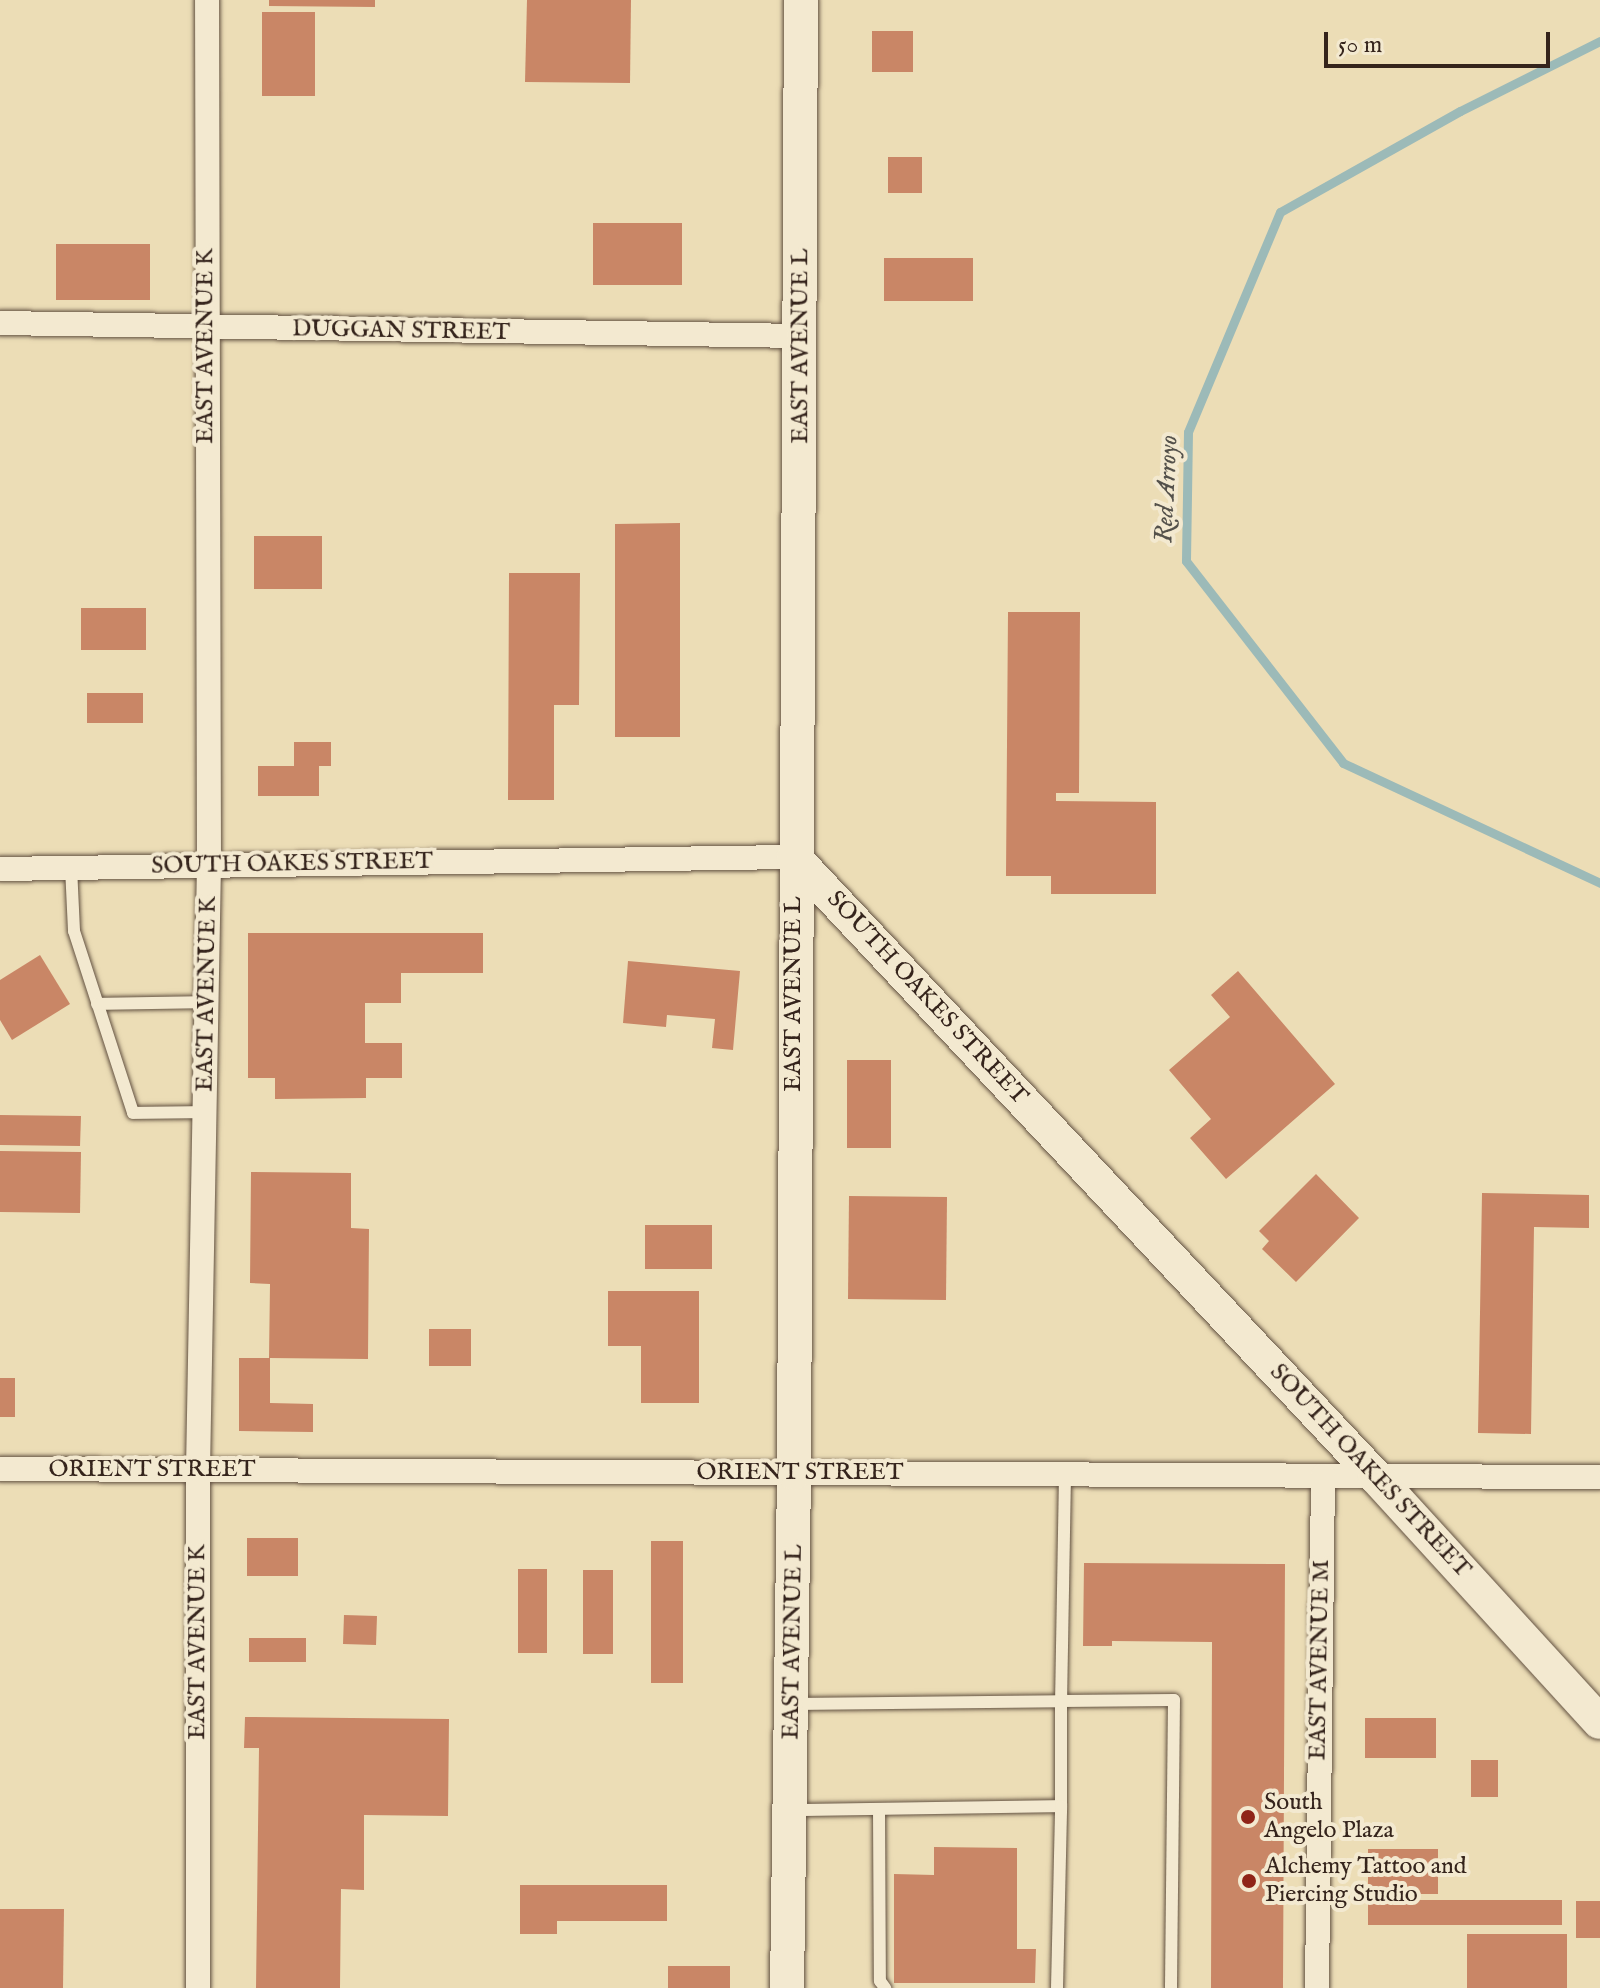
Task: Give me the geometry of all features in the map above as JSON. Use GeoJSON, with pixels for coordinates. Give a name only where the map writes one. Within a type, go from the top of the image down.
{"type":"FeatureCollection","features":[{"type":"Feature","properties":{"kind":"main road","name":"EAST AVENUE L"},"geometry":{"type":"LineString","coordinates":[[787,1988],[794,1473],[794,857],[802,336],[801,0]]}},
{"type":"Feature","properties":{"kind":"main road","name":"SOUTH OAKES STREET"},"geometry":{"type":"LineString","coordinates":[[794,857],[1375,1476],[1600,1722]]}},
{"type":"Feature","properties":{"kind":"street","name":"EAST AVENUE K"},"geometry":{"type":"LineString","coordinates":[[198,1988],[198,1470],[209,865],[205,328],[207,0]]}},
{"type":"Feature","properties":{"kind":"street","name":"DUGGAN STREET"},"geometry":{"type":"LineString","coordinates":[[0,323],[802,336]]}},
{"type":"Feature","properties":{"kind":"street","name":"SOUTH OAKES STREET"},"geometry":{"type":"LineString","coordinates":[[0,869],[794,857]]}},
{"type":"Feature","properties":{"kind":"street","name":"ORIENT STREET"},"geometry":{"type":"LineString","coordinates":[[0,1469],[1600,1477]]}},
{"type":"Feature","properties":{"kind":"street","name":"EAST AVENUE M"},"geometry":{"type":"LineString","coordinates":[[1317,1988],[1323,1476]]}},
{"type":"Feature","properties":{"kind":"lane"},"geometry":{"type":"LineString","coordinates":[[71,867],[74,931],[133,1113],[205,1112]]}},
{"type":"Feature","properties":{"kind":"lane"},"geometry":{"type":"LineString","coordinates":[[97,1004],[207,1002]]}},
{"type":"Feature","properties":{"kind":"lane"},"geometry":{"type":"LineString","coordinates":[[1057,1988],[1065,1475]]}},
{"type":"Feature","properties":{"kind":"lane"},"geometry":{"type":"LineString","coordinates":[[792,1704],[1174,1700],[1171,1988]]}},
{"type":"Feature","properties":{"kind":"lane"},"geometry":{"type":"LineString","coordinates":[[790,1811],[1061,1806]]}},
{"type":"Feature","properties":{"kind":"lane"},"geometry":{"type":"LineString","coordinates":[[879,1809],[880,1981],[885,1988]]}},
{"type":"Feature","properties":{"kind":"building"},"geometry":{"type":"Polygon","coordinates":[[[269,0],[375,0],[375,7],[269,6],[269,0]]]}},
{"type":"Feature","properties":{"kind":"building"},"geometry":{"type":"Polygon","coordinates":[[[527,0],[631,0],[630,83],[525,82],[527,0]]]}},
{"type":"Feature","properties":{"kind":"building"},"geometry":{"type":"Polygon","coordinates":[[[262,12],[315,12],[315,96],[262,96],[262,12]]]}},
{"type":"Feature","properties":{"kind":"building"},"geometry":{"type":"Polygon","coordinates":[[[872,31],[913,31],[913,72],[872,72],[872,31]]]}},
{"type":"Feature","properties":{"kind":"building"},"geometry":{"type":"Polygon","coordinates":[[[888,157],[922,157],[922,193],[888,193],[888,157]]]}},
{"type":"Feature","properties":{"kind":"building"},"geometry":{"type":"Polygon","coordinates":[[[593,223],[682,223],[682,285],[593,285],[593,223]]]}},
{"type":"Feature","properties":{"kind":"building"},"geometry":{"type":"Polygon","coordinates":[[[56,244],[150,244],[150,300],[56,300],[56,244]]]}},
{"type":"Feature","properties":{"kind":"building"},"geometry":{"type":"Polygon","coordinates":[[[884,258],[973,258],[973,301],[884,301],[884,258]]]}},
{"type":"Feature","properties":{"kind":"building"},"geometry":{"type":"Polygon","coordinates":[[[680,523],[680,737],[615,737],[615,524],[680,523]]]}},
{"type":"Feature","properties":{"kind":"building"},"geometry":{"type":"Polygon","coordinates":[[[254,536],[322,536],[322,589],[254,589],[254,536]]]}},
{"type":"Feature","properties":{"kind":"building"},"geometry":{"type":"Polygon","coordinates":[[[509,573],[580,573],[579,705],[554,705],[554,800],[508,800],[509,573]]]}},
{"type":"Feature","properties":{"kind":"building"},"geometry":{"type":"Polygon","coordinates":[[[81,608],[146,608],[146,650],[81,650],[81,608]]]}},
{"type":"Feature","properties":{"kind":"building"},"geometry":{"type":"Polygon","coordinates":[[[1008,612],[1080,612],[1079,793],[1056,793],[1056,801],[1156,802],[1156,894],[1051,894],[1051,876],[1006,876],[1008,612]]]}},
{"type":"Feature","properties":{"kind":"building"},"geometry":{"type":"Polygon","coordinates":[[[87,693],[143,693],[143,723],[87,723],[87,693]]]}},
{"type":"Feature","properties":{"kind":"building"},"geometry":{"type":"Polygon","coordinates":[[[294,742],[331,742],[331,766],[319,766],[319,796],[258,796],[258,766],[294,766],[294,742]]]}},
{"type":"Feature","properties":{"kind":"building"},"geometry":{"type":"Polygon","coordinates":[[[248,933],[483,933],[483,973],[401,973],[401,1003],[365,1003],[365,1043],[402,1043],[402,1078],[366,1078],[366,1098],[275,1099],[275,1078],[248,1078],[248,933]]]}},
{"type":"Feature","properties":{"kind":"building"},"geometry":{"type":"Polygon","coordinates":[[[40,955],[70,1004],[12,1040],[0,1020],[0,980],[40,955]]]}},
{"type":"Feature","properties":{"kind":"building"},"geometry":{"type":"Polygon","coordinates":[[[628,961],[740,971],[733,1050],[712,1048],[715,1019],[667,1015],[666,1027],[623,1023],[628,961]]]}},
{"type":"Feature","properties":{"kind":"building"},"geometry":{"type":"Polygon","coordinates":[[[1238,971],[1335,1084],[1226,1179],[1190,1138],[1211,1119],[1169,1070],[1230,1017],[1211,995],[1238,971]]]}},
{"type":"Feature","properties":{"kind":"building"},"geometry":{"type":"Polygon","coordinates":[[[847,1060],[891,1060],[891,1148],[847,1148],[847,1060]]]}},
{"type":"Feature","properties":{"kind":"building"},"geometry":{"type":"Polygon","coordinates":[[[0,1115],[81,1116],[80,1146],[0,1145],[0,1115]]]}},
{"type":"Feature","properties":{"kind":"building"},"geometry":{"type":"Polygon","coordinates":[[[0,1151],[81,1152],[80,1213],[0,1212],[0,1151]]]}},
{"type":"Feature","properties":{"kind":"building"},"geometry":{"type":"Polygon","coordinates":[[[251,1172],[351,1173],[351,1228],[369,1229],[368,1359],[269,1358],[270,1284],[250,1283],[251,1172]]]}},
{"type":"Feature","properties":{"kind":"building"},"geometry":{"type":"Polygon","coordinates":[[[1316,1174],[1359,1218],[1296,1282],[1262,1249],[1269,1241],[1259,1231],[1316,1174]]]}},
{"type":"Feature","properties":{"kind":"building"},"geometry":{"type":"Polygon","coordinates":[[[1482,1193],[1589,1195],[1589,1228],[1534,1227],[1531,1434],[1478,1433],[1482,1193]]]}},
{"type":"Feature","properties":{"kind":"building"},"geometry":{"type":"Polygon","coordinates":[[[849,1196],[947,1197],[946,1300],[848,1299],[849,1196]]]}},
{"type":"Feature","properties":{"kind":"building"},"geometry":{"type":"Polygon","coordinates":[[[645,1225],[712,1225],[712,1269],[645,1269],[645,1225]]]}},
{"type":"Feature","properties":{"kind":"building"},"geometry":{"type":"Polygon","coordinates":[[[608,1291],[699,1291],[699,1403],[641,1403],[641,1346],[608,1346],[608,1291]]]}},
{"type":"Feature","properties":{"kind":"building"},"geometry":{"type":"Polygon","coordinates":[[[429,1329],[471,1329],[471,1366],[429,1366],[429,1329]]]}},
{"type":"Feature","properties":{"kind":"building"},"geometry":{"type":"Polygon","coordinates":[[[239,1358],[270,1358],[270,1403],[313,1404],[313,1432],[239,1431],[239,1358]]]}},
{"type":"Feature","properties":{"kind":"building"},"geometry":{"type":"Polygon","coordinates":[[[0,1378],[15,1378],[15,1417],[0,1417],[0,1378]]]}},
{"type":"Feature","properties":{"kind":"building"},"geometry":{"type":"Polygon","coordinates":[[[247,1538],[298,1538],[298,1576],[247,1576],[247,1538]]]}},
{"type":"Feature","properties":{"kind":"building"},"geometry":{"type":"Polygon","coordinates":[[[651,1541],[683,1541],[683,1683],[651,1683],[651,1541]]]}},
{"type":"Feature","properties":{"kind":"building","name":"South Angelo Plaza"},"geometry":{"type":"Polygon","coordinates":[[[1084,1563],[1285,1564],[1283,1988],[1211,1988],[1212,1642],[1112,1641],[1112,1646],[1083,1646],[1084,1563]]]}},
{"type":"Feature","properties":{"kind":"building"},"geometry":{"type":"Polygon","coordinates":[[[518,1569],[547,1569],[547,1653],[518,1653],[518,1569]]]}},
{"type":"Feature","properties":{"kind":"building"},"geometry":{"type":"Polygon","coordinates":[[[583,1570],[613,1570],[613,1654],[583,1654],[583,1570]]]}},
{"type":"Feature","properties":{"kind":"building"},"geometry":{"type":"Polygon","coordinates":[[[344,1615],[377,1616],[376,1645],[343,1644],[344,1615]]]}},
{"type":"Feature","properties":{"kind":"building"},"geometry":{"type":"Polygon","coordinates":[[[249,1638],[306,1638],[306,1662],[249,1662],[249,1638]]]}},
{"type":"Feature","properties":{"kind":"building"},"geometry":{"type":"Polygon","coordinates":[[[245,1717],[449,1719],[448,1816],[364,1815],[364,1890],[341,1889],[340,1988],[256,1988],[259,1748],[244,1748],[245,1717]]]}},
{"type":"Feature","properties":{"kind":"building"},"geometry":{"type":"Polygon","coordinates":[[[1365,1718],[1436,1718],[1436,1758],[1365,1758],[1365,1718]]]}},
{"type":"Feature","properties":{"kind":"building"},"geometry":{"type":"Polygon","coordinates":[[[1471,1760],[1498,1760],[1498,1797],[1471,1797],[1471,1760]]]}},
{"type":"Feature","properties":{"kind":"building"},"geometry":{"type":"Polygon","coordinates":[[[934,1847],[1017,1848],[1017,1949],[1036,1949],[1035,1983],[894,1983],[894,1874],[934,1875],[934,1847]]]}},
{"type":"Feature","properties":{"kind":"building"},"geometry":{"type":"Polygon","coordinates":[[[1368,1849],[1438,1849],[1438,1894],[1368,1894],[1368,1849]]]}},
{"type":"Feature","properties":{"kind":"building"},"geometry":{"type":"Polygon","coordinates":[[[520,1885],[667,1885],[667,1921],[557,1921],[557,1934],[520,1934],[520,1885]]]}},
{"type":"Feature","properties":{"kind":"building"},"geometry":{"type":"Polygon","coordinates":[[[1368,1900],[1562,1900],[1562,1925],[1368,1925],[1368,1900]]]}},
{"type":"Feature","properties":{"kind":"building"},"geometry":{"type":"Polygon","coordinates":[[[1576,1901],[1600,1901],[1600,1938],[1576,1938],[1576,1901]]]}},
{"type":"Feature","properties":{"kind":"building"},"geometry":{"type":"Polygon","coordinates":[[[0,1909],[64,1909],[63,1988],[0,1988],[0,1909]]]}},
{"type":"Feature","properties":{"kind":"building"},"geometry":{"type":"Polygon","coordinates":[[[1467,1934],[1567,1934],[1567,1988],[1467,1988],[1467,1934]]]}},
{"type":"Feature","properties":{"kind":"building"},"geometry":{"type":"Polygon","coordinates":[[[668,1966],[730,1966],[730,1988],[668,1988],[668,1966]]]}},
{"type":"Feature","properties":{"kind":"waterway","name":"Red Arroyo"},"geometry":{"type":"LineString","coordinates":[[1600,41],[1460,111],[1280,212],[1188,432],[1186,561],[1343,763],[1600,883]]}},
{"type":"Feature","properties":{"kind":"place","name":"South Angelo Plaza"},"geometry":{"type":"Point","coordinates":[1248,1817]}},
{"type":"Feature","properties":{"kind":"place","name":"Alchemy Tattoo and Piercing Studio"},"geometry":{"type":"Point","coordinates":[1249,1881]}}]}
